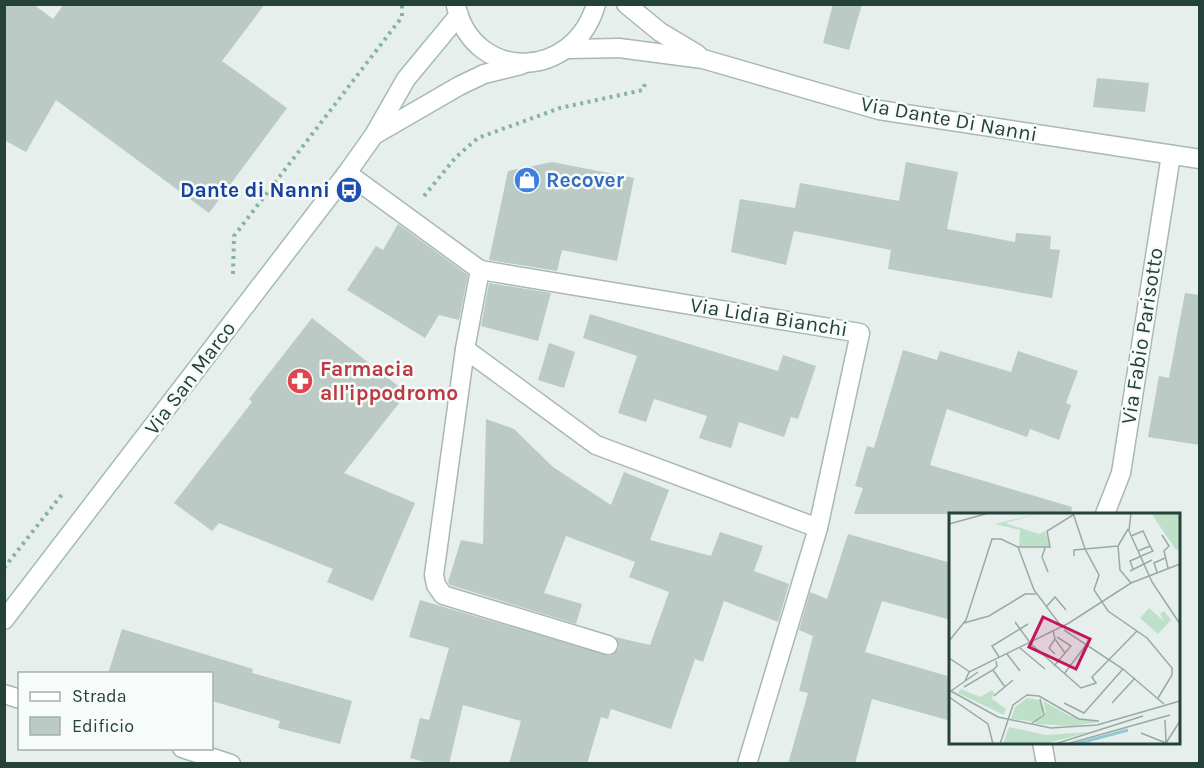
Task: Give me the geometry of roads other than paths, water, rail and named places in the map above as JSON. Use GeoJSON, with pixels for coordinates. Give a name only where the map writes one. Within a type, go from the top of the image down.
{"type":"FeatureCollection","features":[{"type":"Feature","properties":{"kind":"street"},"geometry":{"type":"LineString","coordinates":[[569,49],[582,35],[596,4]]}},
{"type":"Feature","properties":{"kind":"street","name":"Via Dante Di Nanni"},"geometry":{"type":"LineString","coordinates":[[627,4],[660,32],[703,58]]}},
{"type":"Feature","properties":{"kind":"street"},"geometry":{"type":"LineString","coordinates":[[456,8],[466,31],[478,45],[510,62],[528,63]]}},
{"type":"Feature","properties":{"kind":"street","name":"Via San Marco"},"geometry":{"type":"LineString","coordinates":[[4,620],[347,172],[374,135],[406,79],[456,8]]}},
{"type":"Feature","properties":{"kind":"street","name":"Via Dante Di Nanni"},"geometry":{"type":"LineString","coordinates":[[569,49],[620,48],[703,58],[879,110],[1200,159]]}},
{"type":"Feature","properties":{"kind":"street","name":"Via San Marco"},"geometry":{"type":"LineString","coordinates":[[374,135],[483,74],[557,56],[569,49]]}},
{"type":"Feature","properties":{"kind":"street","name":"Via Fabio Parisotto"},"geometry":{"type":"LineString","coordinates":[[1106,513],[1121,473],[1171,155]]}},
{"type":"Feature","properties":{"kind":"street","name":"Via Lidia Bianchi"},"geometry":{"type":"LineString","coordinates":[[347,172],[480,270],[860,333],[818,528],[747,764]]}},
{"type":"Feature","properties":{"kind":"street"},"geometry":{"type":"LineString","coordinates":[[480,270],[465,349],[434,575],[436,585],[443,595],[608,645]]}},
{"type":"Feature","properties":{"kind":"street"},"geometry":{"type":"LineString","coordinates":[[465,349],[596,445],[818,528]]}},
{"type":"Feature","properties":{"kind":"street"},"geometry":{"type":"LineString","coordinates":[[1042,744],[1046,764]]}},
{"type":"Feature","properties":{"kind":"street"},"geometry":{"type":"LineString","coordinates":[[188,750],[231,764]]}},
{"type":"Feature","properties":{"kind":"place","name":"Recover"},"geometry":{"type":"Point","coordinates":[527,180]}},
{"type":"Feature","properties":{"kind":"place","name":"Dante di Nanni"},"geometry":{"type":"Point","coordinates":[349,190]}},
{"type":"Feature","properties":{"kind":"place","name":"Farmacia all'ippodromo"},"geometry":{"type":"Point","coordinates":[300,381]}}]}
